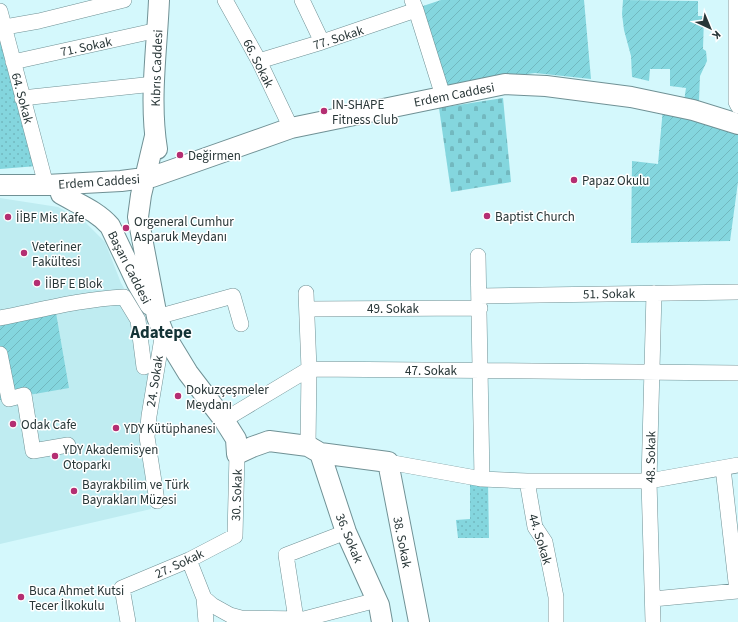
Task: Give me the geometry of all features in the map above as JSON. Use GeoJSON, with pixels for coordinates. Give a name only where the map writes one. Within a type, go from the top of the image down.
{"type":"FeatureCollection","features":[{"type":"Feature","properties":{"kind":"main road","name":"Kıbrıs Caddesi"},"geometry":{"type":"LineString","coordinates":[[147,179],[155,136],[154,84],[159,0]]}},
{"type":"Feature","properties":{"kind":"main road","name":"Erdem Caddesi"},"geometry":{"type":"LineString","coordinates":[[0,185],[54,190],[122,189],[291,128],[505,84],[546,86],[631,97],[693,110],[729,121]]}},
{"type":"Feature","properties":{"kind":"main road","name":"Başarı Caddesi"},"geometry":{"type":"LineString","coordinates":[[147,179],[138,217],[160,324]]}},
{"type":"Feature","properties":{"kind":"main road","name":"Başarı Caddesi"},"geometry":{"type":"LineString","coordinates":[[54,190],[77,204],[92,210],[110,226],[136,283],[188,373],[224,420],[236,439],[237,454]]}},
{"type":"Feature","properties":{"kind":"main road"},"geometry":{"type":"LineString","coordinates":[[237,454],[269,441],[388,462]]}},
{"type":"Feature","properties":{"kind":"main road","name":"36. Sokak"},"geometry":{"type":"LineString","coordinates":[[314,449],[346,532],[377,600],[382,622]]}},
{"type":"Feature","properties":{"kind":"main road","name":"38. Sokak"},"geometry":{"type":"LineString","coordinates":[[388,462],[419,622]]}},
{"type":"Feature","properties":{"kind":"street"},"geometry":{"type":"LineString","coordinates":[[5,27],[39,21],[124,0]]}},
{"type":"Feature","properties":{"kind":"street","name":"66. Sokak"},"geometry":{"type":"LineString","coordinates":[[225,0],[259,60],[291,128]]}},
{"type":"Feature","properties":{"kind":"street"},"geometry":{"type":"LineString","coordinates":[[302,0],[322,42]]}},
{"type":"Feature","properties":{"kind":"street"},"geometry":{"type":"LineString","coordinates":[[729,121],[737,104],[736,0]]}},
{"type":"Feature","properties":{"kind":"street"},"geometry":{"type":"LineString","coordinates":[[414,5],[443,96]]}},
{"type":"Feature","properties":{"kind":"street","name":"77. Sokak"},"geometry":{"type":"LineString","coordinates":[[259,60],[322,42],[414,5]]}},
{"type":"Feature","properties":{"kind":"street","name":"64. Sokak"},"geometry":{"type":"LineString","coordinates":[[0,11],[22,98],[54,190]]}},
{"type":"Feature","properties":{"kind":"street","name":"71. Sokak"},"geometry":{"type":"LineString","coordinates":[[13,62],[158,30]]}},
{"type":"Feature","properties":{"kind":"street"},"geometry":{"type":"LineString","coordinates":[[22,98],[154,84]]}},
{"type":"Feature","properties":{"kind":"street"},"geometry":{"type":"LineString","coordinates":[[478,256],[482,479]]}},
{"type":"Feature","properties":{"kind":"street","name":"51. Sokak"},"geometry":{"type":"LineString","coordinates":[[480,302],[654,292],[738,292]]}},
{"type":"Feature","properties":{"kind":"street","name":"48. Sokak"},"geometry":{"type":"LineString","coordinates":[[654,292],[649,481],[654,622]]}},
{"type":"Feature","properties":{"kind":"street"},"geometry":{"type":"LineString","coordinates":[[306,293],[314,449]]}},
{"type":"Feature","properties":{"kind":"street"},"geometry":{"type":"LineString","coordinates":[[160,324],[233,296],[241,324]]}},
{"type":"Feature","properties":{"kind":"street"},"geometry":{"type":"LineString","coordinates":[[0,318],[79,302],[103,298],[124,297],[138,320],[144,368]]}},
{"type":"Feature","properties":{"kind":"street","name":"49. Sokak"},"geometry":{"type":"LineString","coordinates":[[307,309],[480,302]]}},
{"type":"Feature","properties":{"kind":"street","name":"24. Sokak"},"geometry":{"type":"LineString","coordinates":[[157,501],[147,437],[160,324]]}},
{"type":"Feature","properties":{"kind":"street"},"geometry":{"type":"LineString","coordinates":[[0,354],[8,398],[24,395],[33,451],[68,445]]}},
{"type":"Feature","properties":{"kind":"street"},"geometry":{"type":"LineString","coordinates":[[224,420],[309,369]]}},
{"type":"Feature","properties":{"kind":"street","name":"47. Sokak"},"geometry":{"type":"LineString","coordinates":[[309,369],[738,373]]}},
{"type":"Feature","properties":{"kind":"street","name":"30. Sokak"},"geometry":{"type":"LineString","coordinates":[[234,536],[237,454]]}},
{"type":"Feature","properties":{"kind":"street"},"geometry":{"type":"LineString","coordinates":[[388,462],[482,479],[527,481],[649,481],[731,466],[737,591],[653,599]]}},
{"type":"Feature","properties":{"kind":"street","name":"44. Sokak"},"geometry":{"type":"LineString","coordinates":[[527,481],[535,527],[545,542],[555,590],[556,622]]}},
{"type":"Feature","properties":{"kind":"street"},"geometry":{"type":"LineString","coordinates":[[302,620],[286,555],[346,532]]}},
{"type":"Feature","properties":{"kind":"street","name":"27. Sokak"},"geometry":{"type":"LineString","coordinates":[[128,622],[122,588],[189,560],[234,536]]}},
{"type":"Feature","properties":{"kind":"street"},"geometry":{"type":"LineString","coordinates":[[189,560],[204,598],[206,622]]}},
{"type":"Feature","properties":{"kind":"street"},"geometry":{"type":"LineString","coordinates":[[204,598],[212,605],[230,615],[241,618],[302,620],[377,600]]}},
{"type":"Feature","properties":{"kind":"shaded area"},"geometry":{"type":"Polygon","coordinates":[[[0,198],[58,207],[85,222],[105,242],[121,283],[139,314],[151,379],[141,440],[151,509],[0,544],[0,198]]]}},
{"type":"Feature","properties":{"kind":"green space"},"geometry":{"type":"Polygon","coordinates":[[[441,0],[584,0],[591,79],[535,73],[444,89],[420,7],[441,0]]]}},
{"type":"Feature","properties":{"kind":"green space"},"geometry":{"type":"Polygon","coordinates":[[[623,0],[698,1],[698,16],[704,16],[703,49],[706,51],[707,61],[700,76],[699,101],[684,101],[686,88],[670,86],[670,69],[650,69],[649,81],[632,77],[631,56],[624,30],[622,14],[623,0]]]}},
{"type":"Feature","properties":{"kind":"green space"},"geometry":{"type":"Polygon","coordinates":[[[0,23],[37,166],[0,169],[0,23]]]}},
{"type":"Feature","properties":{"kind":"green space"},"geometry":{"type":"Polygon","coordinates":[[[503,98],[511,182],[451,192],[439,108],[503,98]]]}},
{"type":"Feature","properties":{"kind":"green space"},"geometry":{"type":"Polygon","coordinates":[[[663,108],[738,132],[738,182],[730,241],[631,243],[632,161],[658,164],[663,108]]]}},
{"type":"Feature","properties":{"kind":"green space"},"geometry":{"type":"Polygon","coordinates":[[[55,307],[69,388],[0,400],[0,318],[55,307]]]}},
{"type":"Feature","properties":{"kind":"green space"},"geometry":{"type":"Polygon","coordinates":[[[488,482],[489,538],[458,538],[456,520],[470,519],[470,484],[488,482]]]}},
{"type":"Feature","properties":{"kind":"place","name":"IN-SHAPE Fitness Club"},"geometry":{"type":"Point","coordinates":[324,111]}},
{"type":"Feature","properties":{"kind":"place","name":"Değirmen"},"geometry":{"type":"Point","coordinates":[180,155]}},
{"type":"Feature","properties":{"kind":"place","name":"Papaz Okulu"},"geometry":{"type":"Point","coordinates":[574,180]}},
{"type":"Feature","properties":{"kind":"place","name":"Baptist Church"},"geometry":{"type":"Point","coordinates":[487,216]}},
{"type":"Feature","properties":{"kind":"place","name":"İİBF Mis Kafe"},"geometry":{"type":"Point","coordinates":[8,217]}},
{"type":"Feature","properties":{"kind":"place","name":"Orgeneral Cumhur Asparuk Meydanı"},"geometry":{"type":"Point","coordinates":[126,228]}},
{"type":"Feature","properties":{"kind":"place","name":"Veteriner Fakültesi"},"geometry":{"type":"Point","coordinates":[24,253]}},
{"type":"Feature","properties":{"kind":"place","name":"İİBF E Blok"},"geometry":{"type":"Point","coordinates":[37,283]}},
{"type":"Feature","properties":{"kind":"place","name":"Dokuzçeşmeler Meydanı"},"geometry":{"type":"Point","coordinates":[178,396]}},
{"type":"Feature","properties":{"kind":"place","name":"Odak Cafe"},"geometry":{"type":"Point","coordinates":[13,424]}},
{"type":"Feature","properties":{"kind":"place","name":"YDY Kütüphanesi"},"geometry":{"type":"Point","coordinates":[116,428]}},
{"type":"Feature","properties":{"kind":"place","name":"YDY Akademisyen Otoparkı"},"geometry":{"type":"Point","coordinates":[55,456]}},
{"type":"Feature","properties":{"kind":"place","name":"Bayrakbilim ve Türk Bayrakları Müzesi"},"geometry":{"type":"Point","coordinates":[74,491]}},
{"type":"Feature","properties":{"kind":"place","name":"Buca Ahmet Kutsi Tecer İlkokulu"},"geometry":{"type":"Point","coordinates":[21,597]}},
{"type":"Feature","properties":{"kind":"district","name":"Adatepe"},"geometry":{"type":"Point","coordinates":[161,332]}}]}
